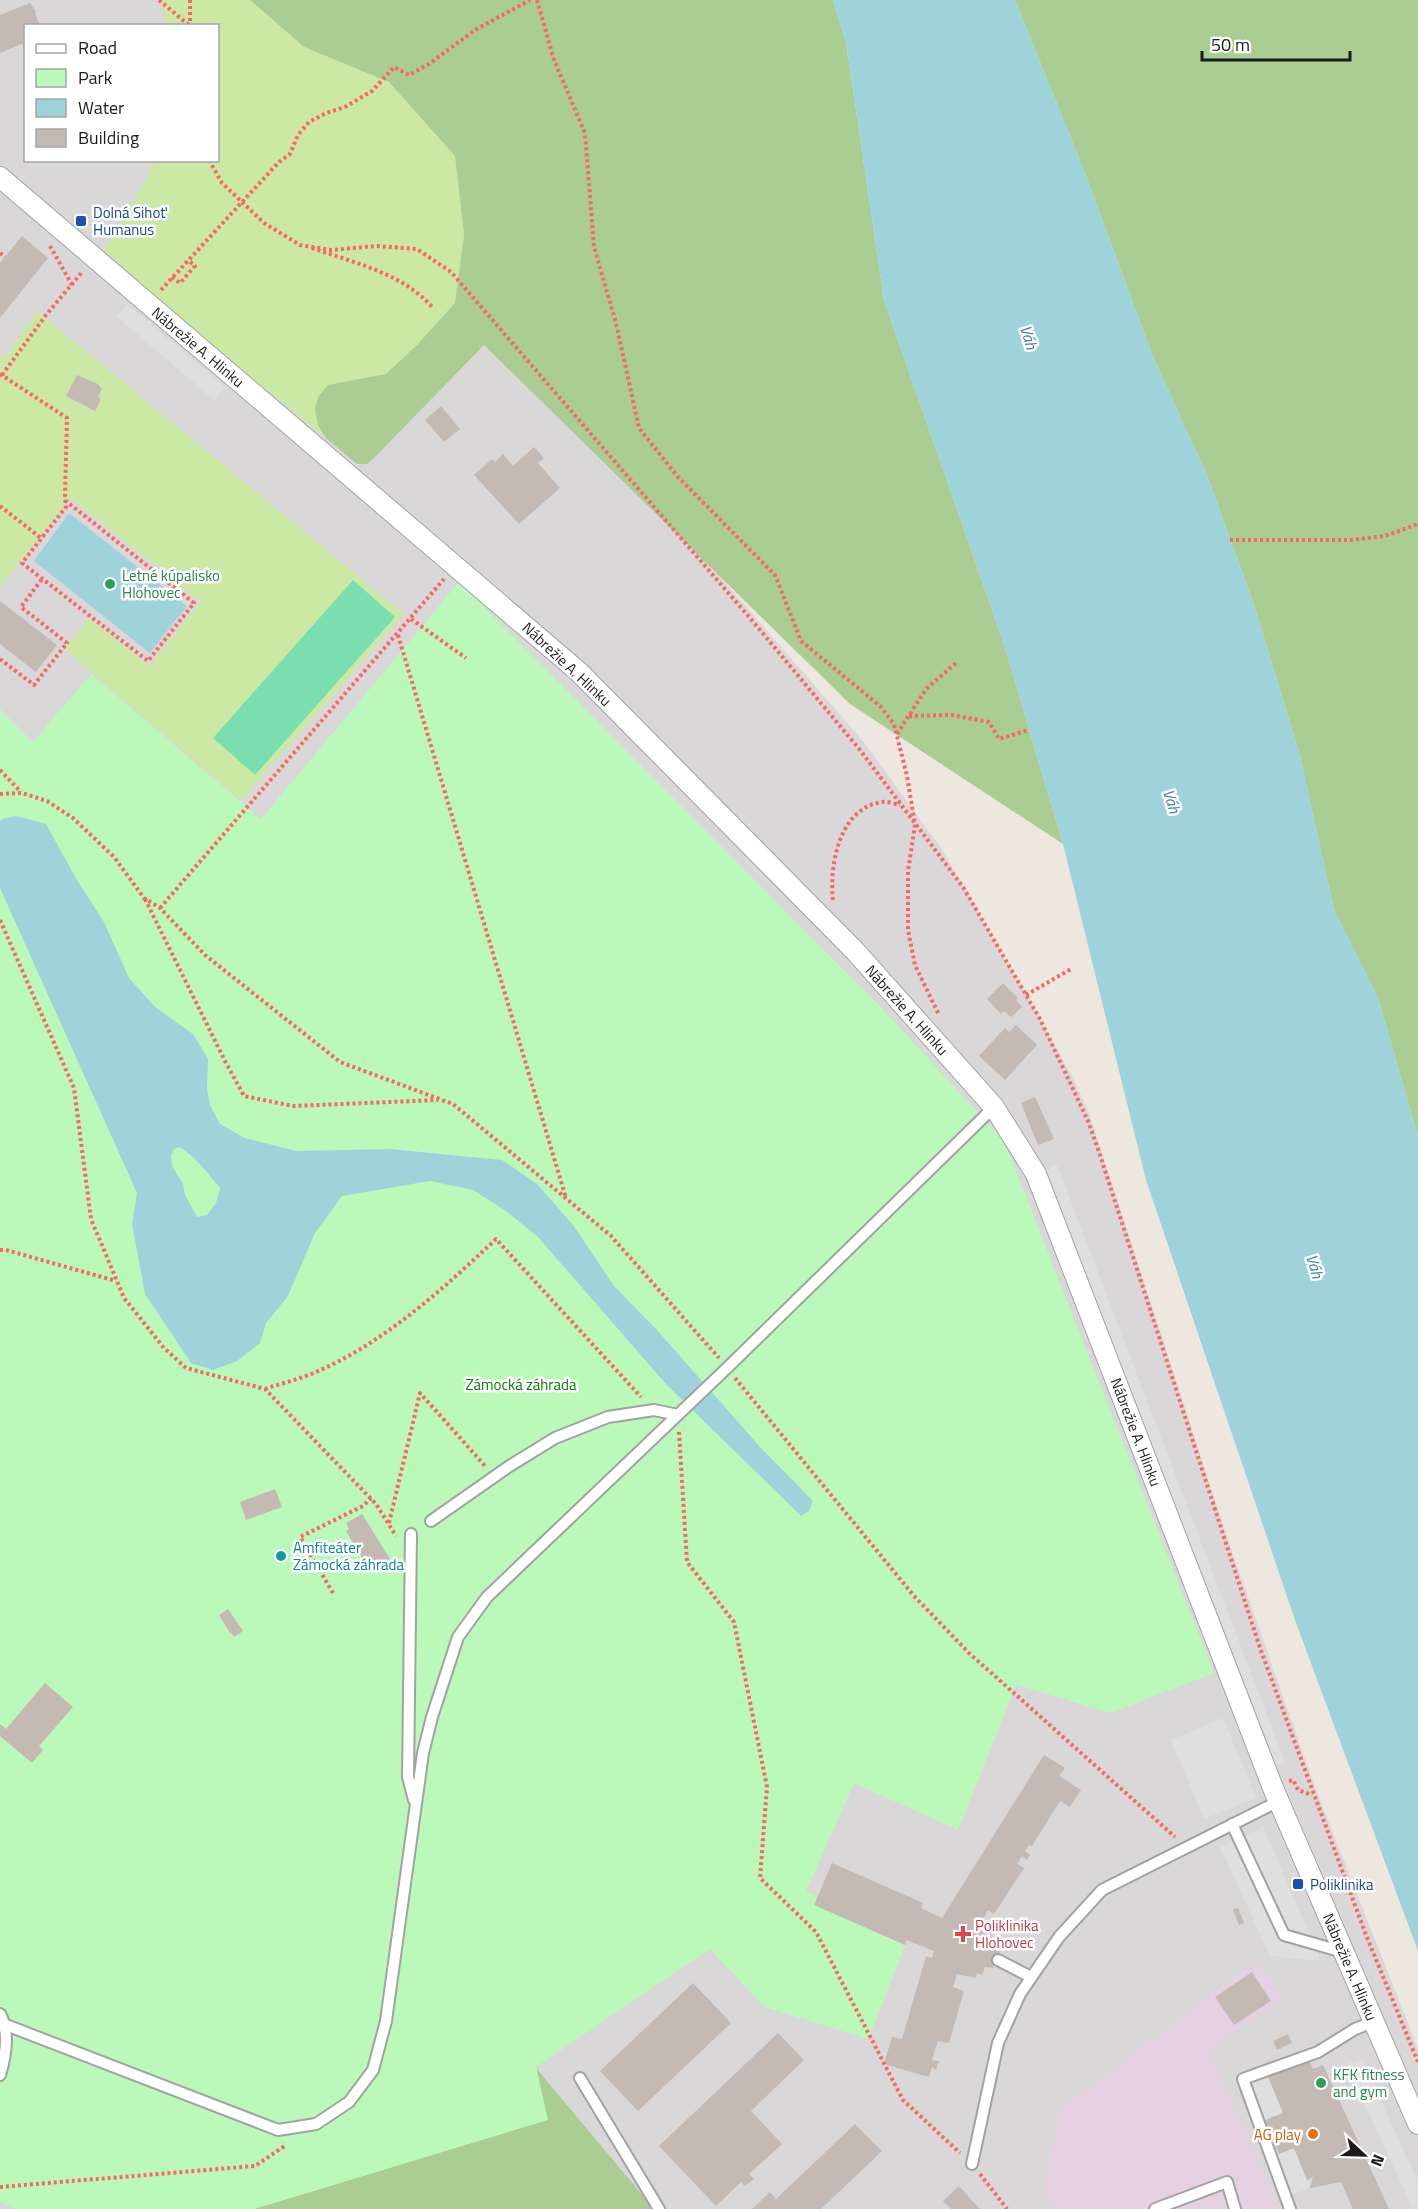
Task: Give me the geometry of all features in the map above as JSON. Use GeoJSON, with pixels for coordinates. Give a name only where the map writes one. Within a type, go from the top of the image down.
{"type":"FeatureCollection","features":[{"type":"Feature","properties":{"kind":"street","name":"Nábrežie A. Hlinku"},"geometry":{"type":"LineString","coordinates":[[0,177],[579,672],[835,931],[994,1107],[1036,1174],[1282,1792],[1343,1952],[1418,2124]]}},
{"type":"Feature","properties":{"kind":"lane"},"geometry":{"type":"LineString","coordinates":[[6,2025],[278,2130],[316,2124],[349,2102],[373,2070],[386,2021],[423,1753],[458,1637],[487,1597],[727,1368],[994,1107]]}},
{"type":"Feature","properties":{"kind":"lane"},"geometry":{"type":"LineString","coordinates":[[431,1521],[555,1438],[608,1417],[654,1410],[681,1412]]}},
{"type":"Feature","properties":{"kind":"lane"},"geometry":{"type":"LineString","coordinates":[[411,1534],[408,1777],[416,1806]]}},
{"type":"Feature","properties":{"kind":"lane"},"geometry":{"type":"LineString","coordinates":[[972,2164],[998,2043],[1020,1994],[1059,1937],[1102,1890],[1232,1824],[1282,1792]]}},
{"type":"Feature","properties":{"kind":"lane"},"geometry":{"type":"LineString","coordinates":[[1232,1824],[1284,1935],[1343,1952]]}},
{"type":"Feature","properties":{"kind":"lane"},"geometry":{"type":"LineString","coordinates":[[998,1960],[1031,1977]]}},
{"type":"Feature","properties":{"kind":"lane"},"geometry":{"type":"LineString","coordinates":[[0,2014],[6,2025],[4,2061],[0,2075]]}},
{"type":"Feature","properties":{"kind":"lane"},"geometry":{"type":"LineString","coordinates":[[1290,2209],[1243,2079],[1317,2052],[1355,2029],[1373,2022]]}},
{"type":"Feature","properties":{"kind":"lane"},"geometry":{"type":"LineString","coordinates":[[580,2078],[659,2209]]}},
{"type":"Feature","properties":{"kind":"lane"},"geometry":{"type":"LineString","coordinates":[[1155,2209],[1227,2182],[1235,2209]]}},
{"type":"Feature","properties":{"kind":"path"},"geometry":{"type":"LineString","coordinates":[[159,0],[189,24]]}},
{"type":"Feature","properties":{"kind":"path"},"geometry":{"type":"LineString","coordinates":[[190,0],[190,24]]}},
{"type":"Feature","properties":{"kind":"path"},"geometry":{"type":"LineString","coordinates":[[188,260],[195,266],[180,284],[172,277],[279,162],[290,154],[298,135],[309,122],[345,107],[372,91],[394,67],[409,75],[429,64],[475,30],[530,0]]}},
{"type":"Feature","properties":{"kind":"path"},"geometry":{"type":"LineString","coordinates":[[537,0],[554,60],[585,133],[594,247],[616,323],[639,428],[678,477],[775,575],[801,641],[880,706],[894,724],[915,825],[908,871],[908,930],[915,965],[941,1018]]}},
{"type":"Feature","properties":{"kind":"path"},"geometry":{"type":"LineString","coordinates":[[210,162],[222,183],[264,224],[303,245],[375,270],[401,282],[421,294],[433,308]]}},
{"type":"Feature","properties":{"kind":"path"},"geometry":{"type":"LineString","coordinates":[[48,243],[72,285],[1,374],[67,418],[66,501],[66,507],[22,563],[148,661],[194,603],[66,501]]}},
{"type":"Feature","properties":{"kind":"path"},"geometry":{"type":"LineString","coordinates":[[303,245],[331,250],[377,246],[417,249],[451,272],[750,618],[860,750],[963,887],[1040,1019],[1079,1101],[1098,1149],[1260,1648],[1366,1935],[1418,2061]]}},
{"type":"Feature","properties":{"kind":"path"},"geometry":{"type":"LineString","coordinates":[[0,253],[5,257]]}},
{"type":"Feature","properties":{"kind":"path"},"geometry":{"type":"LineString","coordinates":[[0,506],[41,538]]}},
{"type":"Feature","properties":{"kind":"path"},"geometry":{"type":"LineString","coordinates":[[1230,540],[1351,540],[1384,536],[1418,524]]}},
{"type":"Feature","properties":{"kind":"path"},"geometry":{"type":"LineString","coordinates":[[160,908],[398,635],[455,564]]}},
{"type":"Feature","properties":{"kind":"path"},"geometry":{"type":"LineString","coordinates":[[0,658],[34,686],[67,643],[21,607],[43,579]]}},
{"type":"Feature","properties":{"kind":"path"},"geometry":{"type":"LineString","coordinates":[[411,619],[466,658]]}},
{"type":"Feature","properties":{"kind":"path"},"geometry":{"type":"LineString","coordinates":[[398,635],[566,1198]]}},
{"type":"Feature","properties":{"kind":"path"},"geometry":{"type":"LineString","coordinates":[[896,735],[926,689],[956,663]]}},
{"type":"Feature","properties":{"kind":"path"},"geometry":{"type":"LineString","coordinates":[[909,716],[952,715],[989,722],[999,739],[1029,730]]}},
{"type":"Feature","properties":{"kind":"path"},"geometry":{"type":"LineString","coordinates":[[0,770],[22,793]]}},
{"type":"Feature","properties":{"kind":"path"},"geometry":{"type":"LineString","coordinates":[[0,794],[22,793],[47,801],[73,818],[114,857],[144,897],[244,1096],[293,1106],[442,1100]]}},
{"type":"Feature","properties":{"kind":"path"},"geometry":{"type":"LineString","coordinates":[[835,931],[831,888],[836,849],[844,830],[867,807],[883,802],[901,806]]}},
{"type":"Feature","properties":{"kind":"path"},"geometry":{"type":"LineString","coordinates":[[144,897],[160,908],[205,954],[340,1062],[453,1104],[611,1236],[727,1368],[914,1596],[969,1653],[1186,1848]]}},
{"type":"Feature","properties":{"kind":"path"},"geometry":{"type":"LineString","coordinates":[[0,920],[74,1088],[91,1219],[124,1298],[164,1348],[186,1368],[265,1389],[371,1498],[399,1541]]}},
{"type":"Feature","properties":{"kind":"path"},"geometry":{"type":"LineString","coordinates":[[1026,995],[1071,969]]}},
{"type":"Feature","properties":{"kind":"path"},"geometry":{"type":"LineString","coordinates":[[265,1389],[318,1371],[360,1348],[442,1290],[496,1239],[654,1410]]}},
{"type":"Feature","properties":{"kind":"path"},"geometry":{"type":"LineString","coordinates":[[0,1250],[117,1281]]}},
{"type":"Feature","properties":{"kind":"path"},"geometry":{"type":"LineString","coordinates":[[389,1523],[420,1393],[494,1477]]}},
{"type":"Feature","properties":{"kind":"path"},"geometry":{"type":"LineString","coordinates":[[681,1412],[687,1562],[734,1622],[767,1787],[760,1878],[816,1932],[903,2100],[972,2164],[1007,2209]]}},
{"type":"Feature","properties":{"kind":"path"},"geometry":{"type":"LineString","coordinates":[[333,1593],[300,1537],[363,1506],[371,1498]]}},
{"type":"Feature","properties":{"kind":"path"},"geometry":{"type":"LineString","coordinates":[[1282,1792],[1293,1779],[1298,1790],[1313,1795]]}},
{"type":"Feature","properties":{"kind":"path"},"geometry":{"type":"LineString","coordinates":[[0,2187],[255,2166],[290,2142]]}},
{"type":"Feature","properties":{"kind":"shaded area","name":"Zámocká záhrada"},"geometry":{"type":"Polygon","coordinates":[[[0,0],[177,0],[195,24],[24,24],[24,162],[216,162],[391,242],[568,402],[863,741],[941,848],[1071,1074],[1089,1113],[1230,1546],[1315,1787],[1418,2049],[1418,2209],[0,2209],[0,0]]]}},
{"type":"Feature","properties":{"kind":"shaded area"},"geometry":{"type":"Polygon","coordinates":[[[127,304],[225,387],[215,401],[117,317],[127,304]]]}},
{"type":"Feature","properties":{"kind":"shaded area"},"geometry":{"type":"Polygon","coordinates":[[[1057,1165],[1285,1762],[1266,1770],[1036,1174],[1057,1165]]]}},
{"type":"Feature","properties":{"kind":"shaded area"},"geometry":{"type":"Polygon","coordinates":[[[1223,1718],[1256,1798],[1204,1819],[1171,1740],[1223,1718]]]}},
{"type":"Feature","properties":{"kind":"shaded area"},"geometry":{"type":"Polygon","coordinates":[[[1263,1827],[1321,1961],[1270,1956],[1220,1847],[1263,1827]]]}},
{"type":"Feature","properties":{"kind":"shaded area"},"geometry":{"type":"Polygon","coordinates":[[[1250,1965],[1260,1967],[1283,1998],[1208,2050],[1279,2209],[1054,2209],[1044,2186],[1060,2111],[1250,1965]]]}},
{"type":"Feature","properties":{"kind":"shaded area"},"geometry":{"type":"Polygon","coordinates":[[[1362,2059],[1418,2182],[1418,2209],[1413,2209],[1346,2064],[1362,2059]]]}},
{"type":"Feature","properties":{"kind":"shaded area"},"geometry":{"type":"Polygon","coordinates":[[[1267,2074],[1283,2113],[1266,2121],[1279,2154],[1294,2148],[1310,2188],[1283,2198],[1238,2085],[1267,2074]]]}},
{"type":"Feature","properties":{"kind":"green space"},"geometry":{"type":"Polygon","coordinates":[[[161,0],[250,0],[304,47],[389,82],[455,155],[464,235],[455,303],[418,344],[386,374],[328,385],[318,425],[326,438],[101,255],[148,176],[154,162],[219,162],[219,24],[167,24],[161,0]]]}},
{"type":"Feature","properties":{"kind":"green space"},"geometry":{"type":"Polygon","coordinates":[[[250,0],[833,0],[846,42],[884,300],[1004,644],[1063,844],[850,704],[484,345],[367,464],[357,464],[326,438],[318,425],[315,410],[318,397],[328,385],[386,374],[418,344],[455,303],[464,235],[455,156],[389,82],[304,47],[250,0]]]}},
{"type":"Feature","properties":{"kind":"green space"},"geometry":{"type":"Polygon","coordinates":[[[1015,0],[1418,0],[1418,1137],[1378,998],[1334,910],[1300,756],[1254,605],[1206,473],[1153,357],[1084,171],[1015,0]]]}},
{"type":"Feature","properties":{"kind":"green space"},"geometry":{"type":"Polygon","coordinates":[[[37,311],[404,614],[241,800],[64,649],[89,618],[149,666],[201,602],[71,498],[0,587],[0,357],[4,358],[37,311]]]}},
{"type":"Feature","properties":{"kind":"green space"},"geometry":{"type":"Polygon","coordinates":[[[353,580],[395,617],[255,775],[213,738],[353,580]]]}},
{"type":"Feature","properties":{"kind":"green space","name":"Zámocká záhrada"},"geometry":{"type":"Polygon","coordinates":[[[459,582],[876,1002],[1004,1141],[1214,1673],[1111,1713],[1016,1685],[958,1830],[854,1783],[806,1891],[905,1946],[868,2039],[764,2007],[710,1949],[536,2067],[548,2120],[254,2209],[15,2209],[0,2202],[0,709],[33,742],[91,674],[261,819],[459,582]]]}},
{"type":"Feature","properties":{"kind":"green space"},"geometry":{"type":"Polygon","coordinates":[[[536,2068],[654,2209],[254,2209],[547,2120],[536,2068]]]}},
{"type":"Feature","properties":{"kind":"water","name":"Váh"},"geometry":{"type":"Polygon","coordinates":[[[833,0],[1015,0],[1084,171],[1153,357],[1206,473],[1254,605],[1300,756],[1334,910],[1378,998],[1418,1137],[1418,1951],[1296,1623],[1146,1180],[1063,844],[1004,644],[884,300],[846,42],[833,0]]]}},
{"type":"Feature","properties":{"kind":"water","name":"Letné kúpalisko Hlohovec"},"geometry":{"type":"Polygon","coordinates":[[[69,513],[187,606],[150,653],[34,561],[69,513]]]}},
{"type":"Feature","properties":{"kind":"water"},"geometry":{"type":"Polygon","coordinates":[[[16,816],[46,824],[77,880],[104,922],[129,978],[155,1007],[193,1034],[208,1059],[207,1090],[210,1105],[220,1124],[245,1138],[296,1151],[390,1149],[502,1160],[537,1184],[573,1225],[614,1286],[656,1329],[761,1448],[813,1501],[809,1511],[801,1516],[666,1384],[538,1237],[506,1211],[473,1190],[430,1181],[342,1196],[315,1233],[288,1296],[266,1323],[260,1343],[237,1361],[213,1370],[191,1363],[145,1294],[132,1224],[137,1193],[0,888],[0,821],[16,816]],[[179,1147],[174,1149],[171,1156],[172,1166],[183,1184],[185,1195],[197,1217],[207,1215],[216,1203],[220,1188],[191,1155],[179,1147]]]}},
{"type":"Feature","properties":{"kind":"building"},"geometry":{"type":"Polygon","coordinates":[[[30,3],[36,12],[39,24],[24,24],[24,43],[0,53],[0,15],[30,3]]]}},
{"type":"Feature","properties":{"kind":"building"},"geometry":{"type":"Polygon","coordinates":[[[22,236],[48,258],[0,318],[0,263],[22,236]]]}},
{"type":"Feature","properties":{"kind":"building"},"geometry":{"type":"Polygon","coordinates":[[[77,375],[98,384],[102,389],[98,397],[101,399],[95,411],[66,396],[77,375]]]}},
{"type":"Feature","properties":{"kind":"building"},"geometry":{"type":"Polygon","coordinates":[[[441,406],[460,429],[444,442],[425,420],[441,406]]]}},
{"type":"Feature","properties":{"kind":"building"},"geometry":{"type":"Polygon","coordinates":[[[534,447],[544,458],[538,463],[560,488],[519,524],[474,475],[492,459],[495,462],[503,454],[513,466],[534,447]]]}},
{"type":"Feature","properties":{"kind":"building"},"geometry":{"type":"Polygon","coordinates":[[[0,601],[57,645],[36,672],[0,644],[0,601]]]}},
{"type":"Feature","properties":{"kind":"building"},"geometry":{"type":"Polygon","coordinates":[[[1003,983],[1018,998],[1016,1000],[1022,1007],[1011,1017],[1004,1011],[1001,1014],[987,999],[1003,983]]]}},
{"type":"Feature","properties":{"kind":"building"},"geometry":{"type":"Polygon","coordinates":[[[1016,1025],[1037,1045],[1005,1080],[979,1056],[1005,1028],[1009,1032],[1016,1025]]]}},
{"type":"Feature","properties":{"kind":"building"},"geometry":{"type":"Polygon","coordinates":[[[1035,1097],[1054,1139],[1038,1145],[1021,1103],[1035,1097]]]}},
{"type":"Feature","properties":{"kind":"building"},"geometry":{"type":"Polygon","coordinates":[[[275,1489],[282,1507],[246,1520],[240,1502],[275,1489]]]}},
{"type":"Feature","properties":{"kind":"building"},"geometry":{"type":"Polygon","coordinates":[[[362,1514],[390,1559],[373,1569],[370,1563],[366,1565],[346,1531],[349,1529],[346,1523],[362,1514]]]}},
{"type":"Feature","properties":{"kind":"building"},"geometry":{"type":"Polygon","coordinates":[[[228,1609],[243,1631],[234,1637],[219,1615],[228,1609]]]}},
{"type":"Feature","properties":{"kind":"building"},"geometry":{"type":"Polygon","coordinates":[[[45,1683],[73,1707],[39,1746],[43,1750],[32,1763],[0,1736],[0,1724],[6,1729],[45,1683]]]}},
{"type":"Feature","properties":{"kind":"building"},"geometry":{"type":"Polygon","coordinates":[[[1044,1755],[1065,1768],[1059,1776],[1081,1790],[1070,1807],[1060,1801],[1032,1846],[1029,1845],[1025,1851],[1030,1855],[1027,1860],[1022,1856],[1017,1864],[1024,1868],[994,1914],[988,1910],[977,1929],[997,1940],[994,1947],[1000,1951],[993,1968],[985,1967],[982,1975],[977,1973],[976,1978],[957,1974],[953,1987],[964,1991],[949,2043],[938,2041],[932,2060],[939,2061],[936,2070],[932,2067],[929,2077],[884,2064],[892,2037],[902,2039],[926,1956],[932,1958],[934,1951],[907,1940],[905,1945],[814,1905],[832,1863],[923,1903],[921,1908],[942,1918],[1044,1755]]]}},
{"type":"Feature","properties":{"kind":"building"},"geometry":{"type":"Polygon","coordinates":[[[1238,1908],[1244,1923],[1239,1925],[1233,1910],[1238,1908]]]}},
{"type":"Feature","properties":{"kind":"building"},"geometry":{"type":"Polygon","coordinates":[[[1252,1972],[1271,2001],[1234,2025],[1215,1997],[1252,1972]]]}},
{"type":"Feature","properties":{"kind":"building"},"geometry":{"type":"Polygon","coordinates":[[[693,1983],[731,2023],[638,2111],[600,2071],[693,1983]]]}},
{"type":"Feature","properties":{"kind":"building"},"geometry":{"type":"Polygon","coordinates":[[[778,2033],[804,2060],[751,2111],[782,2144],[749,2174],[754,2179],[745,2186],[741,2182],[716,2206],[659,2146],[778,2033]]]}},
{"type":"Feature","properties":{"kind":"building"},"geometry":{"type":"Polygon","coordinates":[[[1288,2034],[1292,2043],[1277,2050],[1273,2041],[1288,2034]]]}},
{"type":"Feature","properties":{"kind":"building","name":"AG play"},"geometry":{"type":"Polygon","coordinates":[[[1309,2059],[1313,2069],[1323,2065],[1389,2209],[1353,2209],[1341,2182],[1310,2188],[1313,2177],[1307,2180],[1294,2148],[1279,2154],[1265,2120],[1283,2113],[1267,2074],[1309,2059]]]}},
{"type":"Feature","properties":{"kind":"building"},"geometry":{"type":"Polygon","coordinates":[[[855,2124],[882,2151],[821,2209],[752,2209],[770,2192],[776,2199],[855,2124]]]}},
{"type":"Feature","properties":{"kind":"building"},"geometry":{"type":"Polygon","coordinates":[[[959,2186],[980,2209],[951,2209],[943,2201],[959,2186]]]}},
{"type":"Feature","properties":{"kind":"place","name":"Dolná Sihoť Humanus"},"geometry":{"type":"Point","coordinates":[81,221]}},
{"type":"Feature","properties":{"kind":"place","name":"Letné kúpalisko Hlohovec"},"geometry":{"type":"Point","coordinates":[110,584]}},
{"type":"Feature","properties":{"kind":"place","name":"Amfiteáter Zámocká záhrada"},"geometry":{"type":"Point","coordinates":[281,1556]}},
{"type":"Feature","properties":{"kind":"place","name":"Poliklinika"},"geometry":{"type":"Point","coordinates":[1298,1884]}},
{"type":"Feature","properties":{"kind":"place","name":"Poliklinika Hlohovec"},"geometry":{"type":"Point","coordinates":[963,1934]}},
{"type":"Feature","properties":{"kind":"place","name":"KFK fitness and gym"},"geometry":{"type":"Point","coordinates":[1321,2083]}},
{"type":"Feature","properties":{"kind":"place","name":"AG play"},"geometry":{"type":"Point","coordinates":[1313,2134]}}]}
